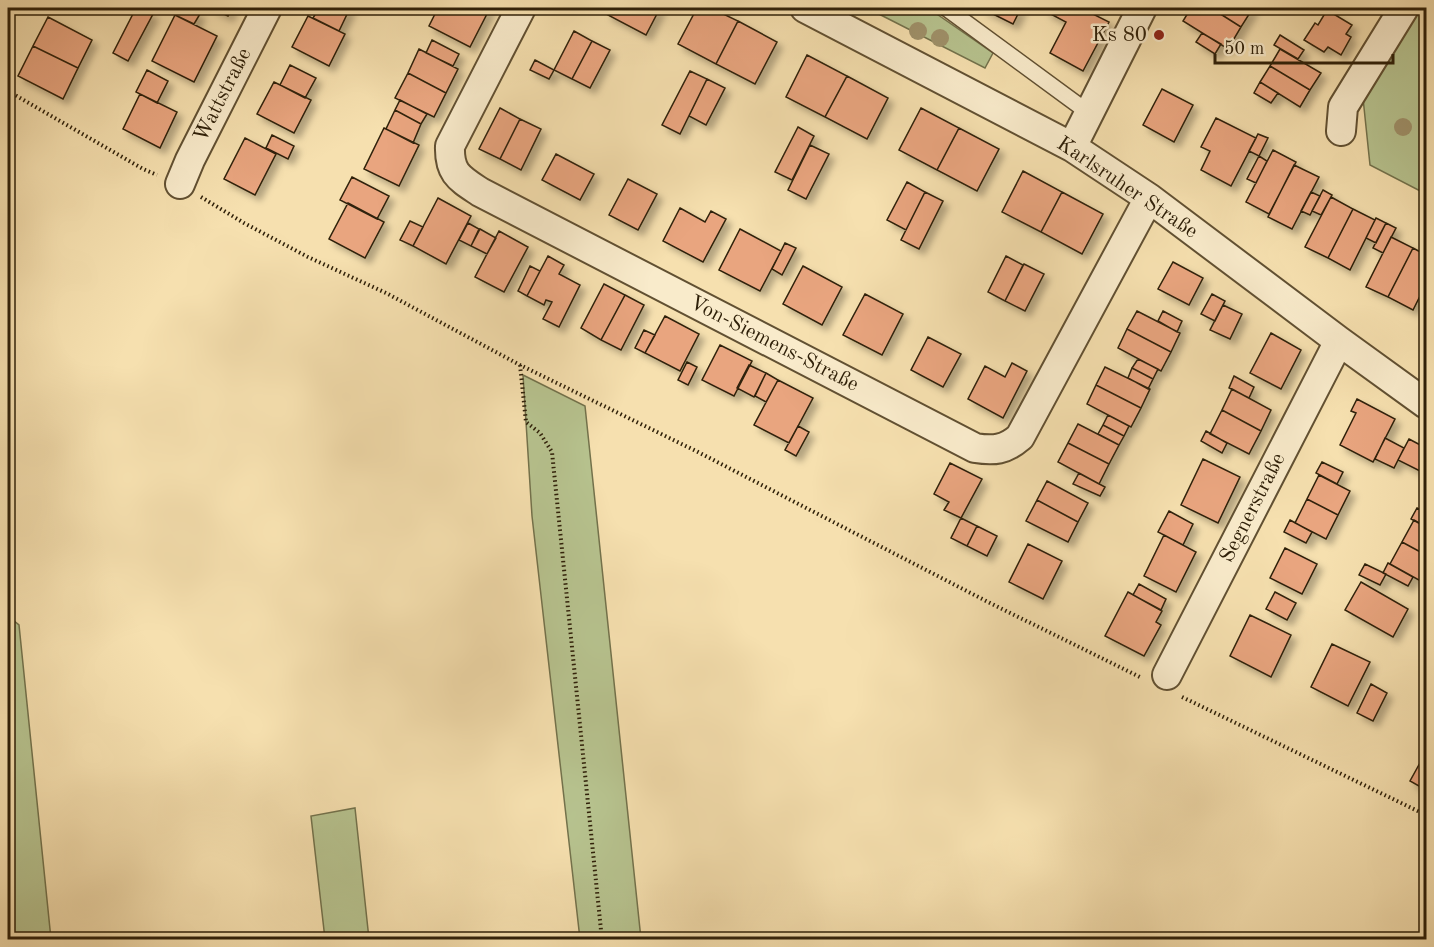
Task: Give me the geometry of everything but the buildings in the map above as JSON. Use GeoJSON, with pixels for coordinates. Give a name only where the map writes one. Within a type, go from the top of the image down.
{"type":"FeatureCollection","features":[{"type":"Feature","properties":{"kind":"street","name":"Wattstraße"},"geometry":{"type":"LineString","coordinates":[[180,184],[267,8]]}},
{"type":"Feature","properties":{"kind":"street","name":"Von-Siemens-Straße"},"geometry":{"type":"LineString","coordinates":[[521,8],[450,146],[450,160],[455,174],[480,192],[975,448],[994,451],[1011,445],[1020,437],[1149,198]]}},
{"type":"Feature","properties":{"kind":"street","name":"Karlsruher Straße"},"geometry":{"type":"LineString","coordinates":[[805,8],[1072,147],[1149,198],[1426,404]]}},
{"type":"Feature","properties":{"kind":"street"},"geometry":{"type":"LineString","coordinates":[[1072,147],[1142,8]]}},
{"type":"Feature","properties":{"kind":"street"},"geometry":{"type":"LineString","coordinates":[[1341,131],[1343,107],[1404,8]]}},
{"type":"Feature","properties":{"kind":"street","name":"Segnerstraße"},"geometry":{"type":"LineString","coordinates":[[1165,684],[1339,341]]}},
{"type":"Feature","properties":{"kind":"lane"},"geometry":{"type":"LineString","coordinates":[[946,8],[1089,113]]}},
{"type":"Feature","properties":{"kind":"path"},"geometry":{"type":"LineString","coordinates":[[8,91],[143,170],[180,184],[244,223],[308,257],[386,293],[520,365],[696,451],[988,603],[1165,684],[1426,816]]}},
{"type":"Feature","properties":{"kind":"path"},"geometry":{"type":"LineString","coordinates":[[520,365],[526,422],[540,433],[552,452],[602,939]]}},
{"type":"Feature","properties":{"kind":"green space"},"geometry":{"type":"Polygon","coordinates":[[[867,8],[928,8],[993,53],[985,68],[867,8]]]}},
{"type":"Feature","properties":{"kind":"green space"},"geometry":{"type":"Polygon","coordinates":[[[1418,8],[1426,8],[1426,194],[1370,165],[1363,98],[1418,8]]]}},
{"type":"Feature","properties":{"kind":"green space"},"geometry":{"type":"Polygon","coordinates":[[[523,375],[585,406],[641,939],[580,939],[532,516],[523,375]]]}},
{"type":"Feature","properties":{"kind":"green space"},"geometry":{"type":"Polygon","coordinates":[[[8,616],[19,625],[51,939],[8,939],[8,616]]]}},
{"type":"Feature","properties":{"kind":"green space"},"geometry":{"type":"Polygon","coordinates":[[[355,808],[369,939],[325,939],[311,816],[355,808]]]}},
{"type":"Feature","properties":{"kind":"place","name":"Ks 80"},"geometry":{"type":"Point","coordinates":[1159,35]}}]}
